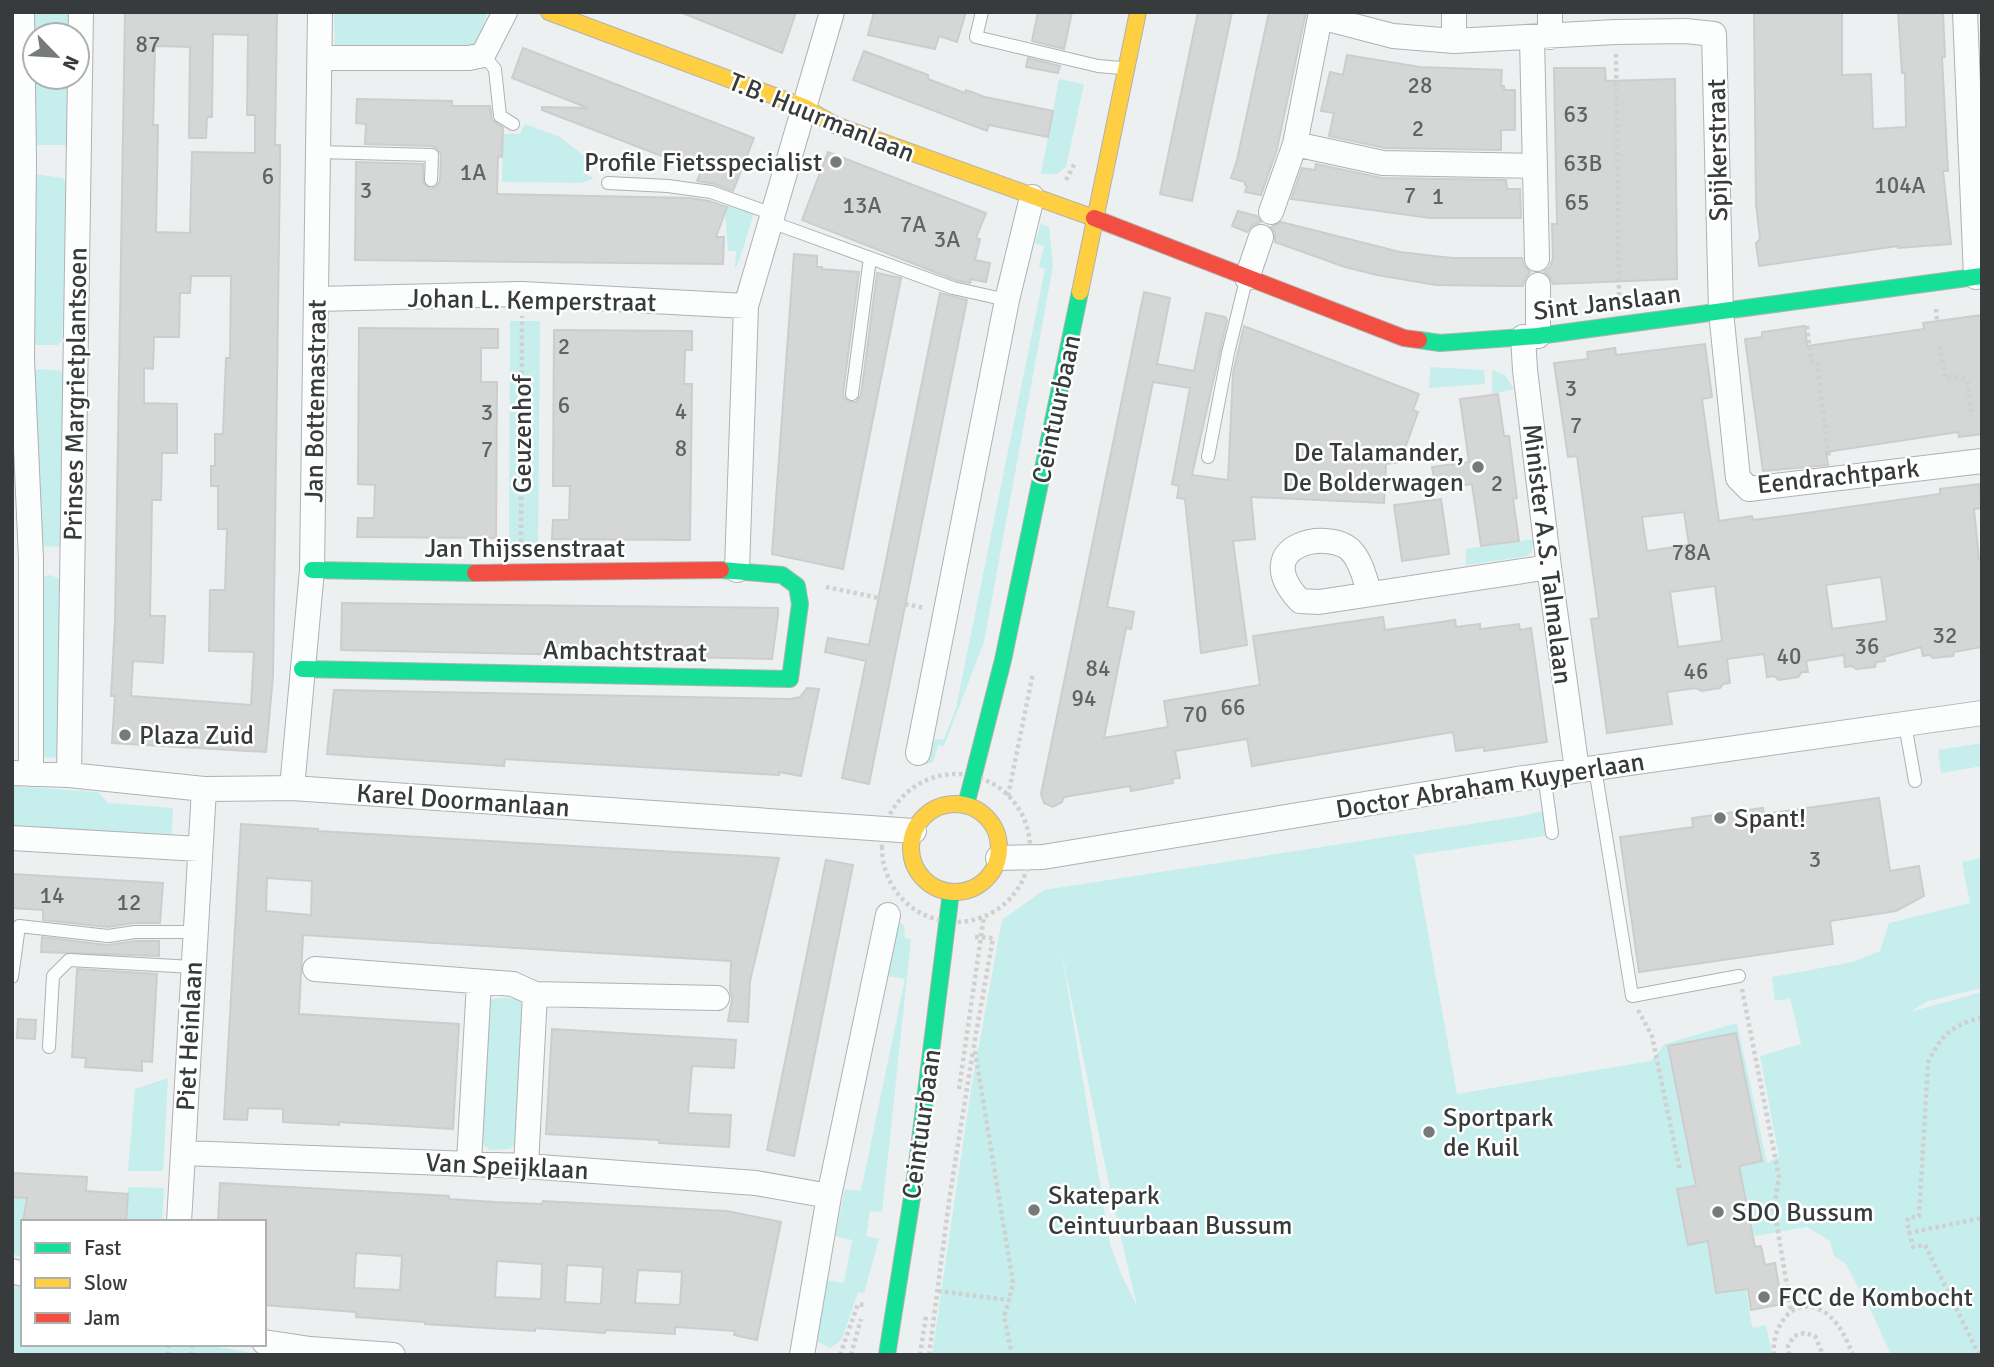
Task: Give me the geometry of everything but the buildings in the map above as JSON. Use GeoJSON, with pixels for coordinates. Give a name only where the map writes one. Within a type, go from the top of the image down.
{"type":"FeatureCollection","features":[{"type":"Feature","properties":{"kind":"street","name":"Prinses Margrietplantsoen"},"geometry":{"type":"LineString","coordinates":[[22,12],[17,358],[22,773]]}},
{"type":"Feature","properties":{"kind":"street","name":"Prinses Margrietplantsoen"},"geometry":{"type":"LineString","coordinates":[[69,775],[81,12]]}},
{"type":"Feature","properties":{"kind":"street","name":"Jan Bottemastraat"},"geometry":{"type":"LineString","coordinates":[[292,788],[312,570],[320,12]]}},
{"type":"Feature","properties":{"kind":"street"},"geometry":{"type":"LineString","coordinates":[[320,58],[469,58],[483,55],[505,12]]}},
{"type":"Feature","properties":{"kind":"street","name":"T.B. Huurmanlaan"},"geometry":{"type":"LineString","coordinates":[[549,12],[804,107],[835,125],[1095,220]]}},
{"type":"Feature","properties":{"kind":"street"},"geometry":{"type":"LineString","coordinates":[[797,586],[782,575],[737,570],[746,306],[832,12]]}},
{"type":"Feature","properties":{"kind":"street","name":"Ceintuurbaan"},"geometry":{"type":"LineString","coordinates":[[966,804],[1003,660],[1138,12]]}},
{"type":"Feature","properties":{"kind":"street"},"geometry":{"type":"LineString","coordinates":[[1454,12],[1454,41]]}},
{"type":"Feature","properties":{"kind":"street"},"geometry":{"type":"LineString","coordinates":[[1537,259],[1535,166],[1541,37],[1550,12]]}},
{"type":"Feature","properties":{"kind":"street"},"geometry":{"type":"LineString","coordinates":[[1965,12],[1979,277]]}},
{"type":"Feature","properties":{"kind":"street"},"geometry":{"type":"LineString","coordinates":[[1271,212],[1295,144],[1321,15],[1393,36],[1454,41],[1615,32],[1686,22]]}},
{"type":"Feature","properties":{"kind":"street","name":"Spijkerstraat"},"geometry":{"type":"LineString","coordinates":[[1686,22],[1714,34],[1721,312]]}},
{"type":"Feature","properties":{"kind":"street"},"geometry":{"type":"LineString","coordinates":[[1295,144],[1383,163],[1535,166]]}},
{"type":"Feature","properties":{"kind":"street"},"geometry":{"type":"LineString","coordinates":[[918,753],[1007,300],[1032,197]]}},
{"type":"Feature","properties":{"kind":"street","name":"Sint Janslaan"},"geometry":{"type":"LineString","coordinates":[[1095,220],[1404,338],[1440,343],[1620,326],[1979,277]]}},
{"type":"Feature","properties":{"kind":"street"},"geometry":{"type":"LineString","coordinates":[[1247,278],[1261,237]]}},
{"type":"Feature","properties":{"kind":"street","name":"Minister A.S. Talmalaan"},"geometry":{"type":"LineString","coordinates":[[1538,285],[1525,370],[1549,567],[1586,769]]}},
{"type":"Feature","properties":{"kind":"street","name":"Johan L. Kemperstraat"},"geometry":{"type":"LineString","coordinates":[[317,299],[522,295],[746,306]]}},
{"type":"Feature","properties":{"kind":"street","name":"Eendrachtpark"},"geometry":{"type":"LineString","coordinates":[[1721,312],[1738,478],[1749,489],[1982,461]]}},
{"type":"Feature","properties":{"kind":"street"},"geometry":{"type":"LineString","coordinates":[[1370,594],[1549,567]]}},
{"type":"Feature","properties":{"kind":"street","name":"Jan Thijssenstraat"},"geometry":{"type":"LineString","coordinates":[[312,570],[521,574],[737,570]]}},
{"type":"Feature","properties":{"kind":"street","name":"Ambachtstraat"},"geometry":{"type":"LineString","coordinates":[[302,669],[790,679],[800,604],[797,586]]}},
{"type":"Feature","properties":{"kind":"street","name":"Doctor Abraham Kuyperlaan"},"geometry":{"type":"LineString","coordinates":[[998,858],[1043,857],[1544,775],[1982,713]]}},
{"type":"Feature","properties":{"kind":"street","name":"Karel Doormanlaan"},"geometry":{"type":"LineString","coordinates":[[22,773],[69,775],[204,789],[292,788],[914,831]]}},
{"type":"Feature","properties":{"kind":"street","name":"Piet Heinlaan"},"geometry":{"type":"LineString","coordinates":[[179,1220],[204,789]]}},
{"type":"Feature","properties":{"kind":"street"},"geometry":{"type":"LineString","coordinates":[[948,804],[966,804],[978,810],[994,826],[1000,847],[998,858],[990,876],[982,883],[962,892],[939,890],[928,883],[915,868],[911,849],[914,831],[924,816],[935,808],[948,804]]}},
{"type":"Feature","properties":{"kind":"street"},"geometry":{"type":"LineString","coordinates":[[12,838],[199,849]]}},
{"type":"Feature","properties":{"kind":"street","name":"Ceintuurbaan"},"geometry":{"type":"LineString","coordinates":[[887,1355],[916,1172],[951,892]]}},
{"type":"Feature","properties":{"kind":"street"},"geometry":{"type":"LineString","coordinates":[[802,1355],[829,1196],[888,915]]}},
{"type":"Feature","properties":{"kind":"street"},"geometry":{"type":"LineString","coordinates":[[315,970],[513,984],[535,994],[717,998]]}},
{"type":"Feature","properties":{"kind":"street"},"geometry":{"type":"LineString","coordinates":[[469,1162],[479,982]]}},
{"type":"Feature","properties":{"kind":"street"},"geometry":{"type":"LineString","coordinates":[[526,1166],[535,994]]}},
{"type":"Feature","properties":{"kind":"street","name":"Van Speijklaan"},"geometry":{"type":"LineString","coordinates":[[183,1153],[469,1162],[756,1183],[829,1196]]}},
{"type":"Feature","properties":{"kind":"street"},"geometry":{"type":"LineString","coordinates":[[266,1342],[310,1349],[393,1355]]}},
{"type":"Feature","properties":{"kind":"lane"},"geometry":{"type":"LineString","coordinates":[[982,12],[976,37],[1098,66],[1125,68]]}},
{"type":"Feature","properties":{"kind":"lane"},"geometry":{"type":"LineString","coordinates":[[483,55],[495,69],[500,116],[513,124]]}},
{"type":"Feature","properties":{"kind":"lane"},"geometry":{"type":"LineString","coordinates":[[318,152],[432,155],[431,180]]}},
{"type":"Feature","properties":{"kind":"lane"},"geometry":{"type":"LineString","coordinates":[[608,183],[668,186],[711,192],[870,258],[953,288],[1007,300]]}},
{"type":"Feature","properties":{"kind":"lane"},"geometry":{"type":"LineString","coordinates":[[852,394],[870,258]]}},
{"type":"Feature","properties":{"kind":"lane"},"geometry":{"type":"LineString","coordinates":[[1208,457],[1228,353],[1247,278]]}},
{"type":"Feature","properties":{"kind":"lane"},"geometry":{"type":"LineString","coordinates":[[1905,724],[1915,781]]}},
{"type":"Feature","properties":{"kind":"lane"},"geometry":{"type":"LineString","coordinates":[[1586,769],[1632,996],[1740,976]]}},
{"type":"Feature","properties":{"kind":"lane"},"geometry":{"type":"LineString","coordinates":[[1544,775],[1552,833]]}},
{"type":"Feature","properties":{"kind":"lane"},"geometry":{"type":"LineString","coordinates":[[12,977],[19,926],[108,936],[135,932],[195,932]]}},
{"type":"Feature","properties":{"kind":"lane"},"geometry":{"type":"LineString","coordinates":[[49,1046],[54,976],[69,960],[193,967]]}},
{"type":"Feature","properties":{"kind":"path"},"geometry":{"type":"LineString","coordinates":[[1615,32],[1620,326]]}},
{"type":"Feature","properties":{"kind":"path","name":"Geuzenhof"},"geometry":{"type":"LineString","coordinates":[[521,574],[522,295]]}},
{"type":"Feature","properties":{"kind":"path"},"geometry":{"type":"LineString","coordinates":[[1803,301],[1811,361],[1817,361],[1832,479]]}},
{"type":"Feature","properties":{"kind":"path"},"geometry":{"type":"LineString","coordinates":[[1940,346],[1945,378],[1958,377],[1967,380],[1971,412]]}},
{"type":"Feature","properties":{"kind":"path"},"geometry":{"type":"LineString","coordinates":[[797,586],[830,588],[878,598]]}},
{"type":"Feature","properties":{"kind":"path"},"geometry":{"type":"LineString","coordinates":[[929,1355],[950,1194],[992,938],[946,934]]}},
{"type":"Feature","properties":{"kind":"path"},"geometry":{"type":"LineString","coordinates":[[1740,976],[1779,1177],[1774,1207],[1791,1311]]}},
{"type":"Feature","properties":{"kind":"path"},"geometry":{"type":"LineString","coordinates":[[1632,996],[1652,1037],[1680,1171]]}},
{"type":"Feature","properties":{"kind":"path"},"geometry":{"type":"LineString","coordinates":[[1979,1355],[1925,1245],[1913,1247],[1908,1218],[1919,1216],[1928,1063],[1935,1047],[1945,1035],[1954,1028],[1982,1017]]}},
{"type":"Feature","properties":{"kind":"path"},"geometry":{"type":"LineString","coordinates":[[974,1045],[1013,1283],[1004,1316],[1012,1355]]}},
{"type":"Feature","properties":{"kind":"path"},"geometry":{"type":"LineString","coordinates":[[1909,1233],[1982,1218]]}},
{"type":"Feature","properties":{"kind":"path"},"geometry":{"type":"LineString","coordinates":[[938,1291],[1009,1300]]}},
{"type":"Feature","properties":{"kind":"path"},"geometry":{"type":"LineString","coordinates":[[1774,1355],[1775,1330],[1781,1319],[1791,1311],[1814,1308],[1825,1312],[1843,1331],[1853,1355]]}},
{"type":"Feature","properties":{"kind":"path"},"geometry":{"type":"LineString","coordinates":[[1789,1355],[1788,1346],[1794,1336],[1804,1333],[1815,1336],[1823,1355]]}},
{"type":"Feature","properties":{"kind":"shaded area"},"geometry":{"type":"Polygon","coordinates":[[[33,12],[71,12],[71,21],[33,21],[33,12]]]}},
{"type":"Feature","properties":{"kind":"shaded area"},"geometry":{"type":"Polygon","coordinates":[[[334,12],[486,12],[487,15],[477,44],[446,52],[444,45],[335,48],[334,12]]]}},
{"type":"Feature","properties":{"kind":"shaded area"},"geometry":{"type":"Polygon","coordinates":[[[1059,79],[1084,84],[1066,167],[1057,174],[1041,174],[1059,79]]]}},
{"type":"Feature","properties":{"kind":"shaded area"},"geometry":{"type":"Polygon","coordinates":[[[34,91],[72,91],[73,145],[35,145],[34,91]]]}},
{"type":"Feature","properties":{"kind":"shaded area"},"geometry":{"type":"Polygon","coordinates":[[[525,124],[560,137],[589,160],[583,173],[594,178],[581,183],[502,182],[503,134],[520,134],[525,124]]]}},
{"type":"Feature","properties":{"kind":"shaded area"},"geometry":{"type":"Polygon","coordinates":[[[33,174],[63,178],[67,186],[62,341],[58,345],[30,345],[33,174]]]}},
{"type":"Feature","properties":{"kind":"shaded area"},"geometry":{"type":"Polygon","coordinates":[[[729,202],[754,213],[735,269],[736,251],[728,251],[725,212],[729,202]]]}},
{"type":"Feature","properties":{"kind":"shaded area"},"geometry":{"type":"Polygon","coordinates":[[[1041,224],[1049,227],[1053,266],[984,642],[944,746],[938,745],[933,762],[923,765],[931,740],[944,739],[956,708],[1045,269],[1039,267],[1044,246],[1035,243],[1041,224]]]}},
{"type":"Feature","properties":{"kind":"shaded area"},"geometry":{"type":"Polygon","coordinates":[[[510,321],[540,321],[538,550],[509,551],[510,321]]]}},
{"type":"Feature","properties":{"kind":"shaded area"},"geometry":{"type":"Polygon","coordinates":[[[1430,367],[1484,370],[1485,384],[1429,388],[1430,367]]]}},
{"type":"Feature","properties":{"kind":"shaded area"},"geometry":{"type":"Polygon","coordinates":[[[40,369],[63,371],[63,547],[41,546],[27,373],[40,369]]]}},
{"type":"Feature","properties":{"kind":"shaded area"},"geometry":{"type":"Polygon","coordinates":[[[1492,370],[1505,375],[1514,389],[1492,394],[1492,370]]]}},
{"type":"Feature","properties":{"kind":"shaded area"},"geometry":{"type":"Polygon","coordinates":[[[1534,539],[1532,551],[1527,556],[1466,565],[1466,549],[1534,539]]]}},
{"type":"Feature","properties":{"kind":"shaded area"},"geometry":{"type":"Polygon","coordinates":[[[50,575],[63,580],[57,757],[48,758],[41,754],[36,580],[50,575]]]}},
{"type":"Feature","properties":{"kind":"shaded area"},"geometry":{"type":"Polygon","coordinates":[[[1982,743],[1982,766],[1941,773],[1938,750],[1982,743]]]}},
{"type":"Feature","properties":{"kind":"shaded area"},"geometry":{"type":"Polygon","coordinates":[[[12,786],[98,792],[108,803],[173,808],[171,839],[12,830],[12,786]]]}},
{"type":"Feature","properties":{"kind":"shaded area","name":"Sportpark de Kuil"},"geometry":{"type":"Polygon","coordinates":[[[1547,810],[1551,835],[1414,855],[1457,1094],[1651,1061],[1665,1044],[1737,1023],[1767,1163],[1779,1157],[1760,1056],[1801,1044],[1790,998],[1775,1001],[1772,977],[1853,962],[1880,951],[1889,923],[1970,903],[1962,862],[1982,858],[1982,988],[1928,1001],[1910,1012],[1982,992],[1982,1355],[1891,1355],[1846,1264],[1834,1256],[1830,1241],[1807,1227],[1755,1236],[1753,1231],[1743,1233],[1739,1249],[1751,1321],[1753,1328],[1766,1325],[1772,1355],[932,1355],[971,1089],[1002,920],[1044,890],[1523,816],[1547,810]],[[1061,949],[1110,1244],[1137,1306],[1061,949]]]}},
{"type":"Feature","properties":{"kind":"shaded area"},"geometry":{"type":"Polygon","coordinates":[[[893,919],[904,925],[905,938],[911,939],[882,1212],[870,1211],[866,1236],[879,1239],[864,1293],[858,1292],[843,1336],[830,1348],[815,1340],[826,1280],[844,1283],[852,1240],[835,1236],[845,1189],[861,1191],[905,979],[882,975],[893,919]]]}},
{"type":"Feature","properties":{"kind":"shaded area"},"geometry":{"type":"Polygon","coordinates":[[[518,998],[526,1004],[521,1137],[510,1149],[490,1150],[482,1143],[484,1011],[491,1000],[518,998]]]}},
{"type":"Feature","properties":{"kind":"shaded area"},"geometry":{"type":"Polygon","coordinates":[[[168,1078],[163,1171],[128,1171],[135,1089],[168,1078]]]}},
{"type":"Feature","properties":{"kind":"shaded area"},"geometry":{"type":"Polygon","coordinates":[[[128,1187],[164,1188],[162,1220],[126,1220],[128,1187]]]}},
{"type":"Feature","properties":{"kind":"shaded area"},"geometry":{"type":"Polygon","coordinates":[[[12,1198],[28,1198],[26,1220],[21,1220],[21,1256],[12,1254],[12,1198]]]}},
{"type":"Feature","properties":{"kind":"shaded area"},"geometry":{"type":"Polygon","coordinates":[[[12,1284],[21,1286],[21,1346],[212,1346],[265,1355],[12,1355],[12,1284]]]}},
{"type":"Feature","properties":{"kind":"traffic: fast"},"geometry":{"type":"LineString","coordinates":[[1419,340],[1440,343],[1538,336],[1982,276]]}},
{"type":"Feature","properties":{"kind":"traffic: fast"},"geometry":{"type":"LineString","coordinates":[[966,805],[1003,660],[1080,292]]}},
{"type":"Feature","properties":{"kind":"traffic: fast"},"geometry":{"type":"LineString","coordinates":[[312,570],[475,573]]}},
{"type":"Feature","properties":{"kind":"traffic: fast"},"geometry":{"type":"LineString","coordinates":[[302,669],[790,679],[800,604],[797,586],[782,575],[721,570]]}},
{"type":"Feature","properties":{"kind":"traffic: fast"},"geometry":{"type":"LineString","coordinates":[[887,1355],[916,1172],[951,892]]}},
{"type":"Feature","properties":{"kind":"traffic: slow"},"geometry":{"type":"LineString","coordinates":[[549,12],[804,107],[835,125],[1094,218]]}},
{"type":"Feature","properties":{"kind":"traffic: slow"},"geometry":{"type":"LineString","coordinates":[[1080,292],[1138,12]]}},
{"type":"Feature","properties":{"kind":"traffic: slow"},"geometry":{"type":"LineString","coordinates":[[946,804],[964,804],[980,811],[992,823],[999,839],[999,848],[999,857],[992,873],[980,885],[964,892],[946,892],[930,885],[918,873],[911,857],[911,839],[918,823],[930,811],[946,804]]}},
{"type":"Feature","properties":{"kind":"traffic: jam"},"geometry":{"type":"LineString","coordinates":[[1094,218],[1404,338],[1419,340]]}},
{"type":"Feature","properties":{"kind":"traffic: jam"},"geometry":{"type":"LineString","coordinates":[[475,573],[721,570]]}},
{"type":"Feature","properties":{"kind":"place","name":"Profile Fietsspecialist"},"geometry":{"type":"Point","coordinates":[836,162]}},
{"type":"Feature","properties":{"kind":"place","name":"De Talamander, De Bolderwagen"},"geometry":{"type":"Point","coordinates":[1478,467]}},
{"type":"Feature","properties":{"kind":"place","name":"Plaza Zuid"},"geometry":{"type":"Point","coordinates":[125,735]}},
{"type":"Feature","properties":{"kind":"place","name":"Spant!"},"geometry":{"type":"Point","coordinates":[1720,818]}},
{"type":"Feature","properties":{"kind":"place","name":"Sportpark de Kuil"},"geometry":{"type":"Point","coordinates":[1429,1132]}},
{"type":"Feature","properties":{"kind":"place","name":"Skatepark Ceintuurbaan Bussum"},"geometry":{"type":"Point","coordinates":[1034,1210]}},
{"type":"Feature","properties":{"kind":"place","name":"SDO Bussum"},"geometry":{"type":"Point","coordinates":[1718,1212]}},
{"type":"Feature","properties":{"kind":"place","name":"FCC de Kombocht"},"geometry":{"type":"Point","coordinates":[1764,1297]}}]}
